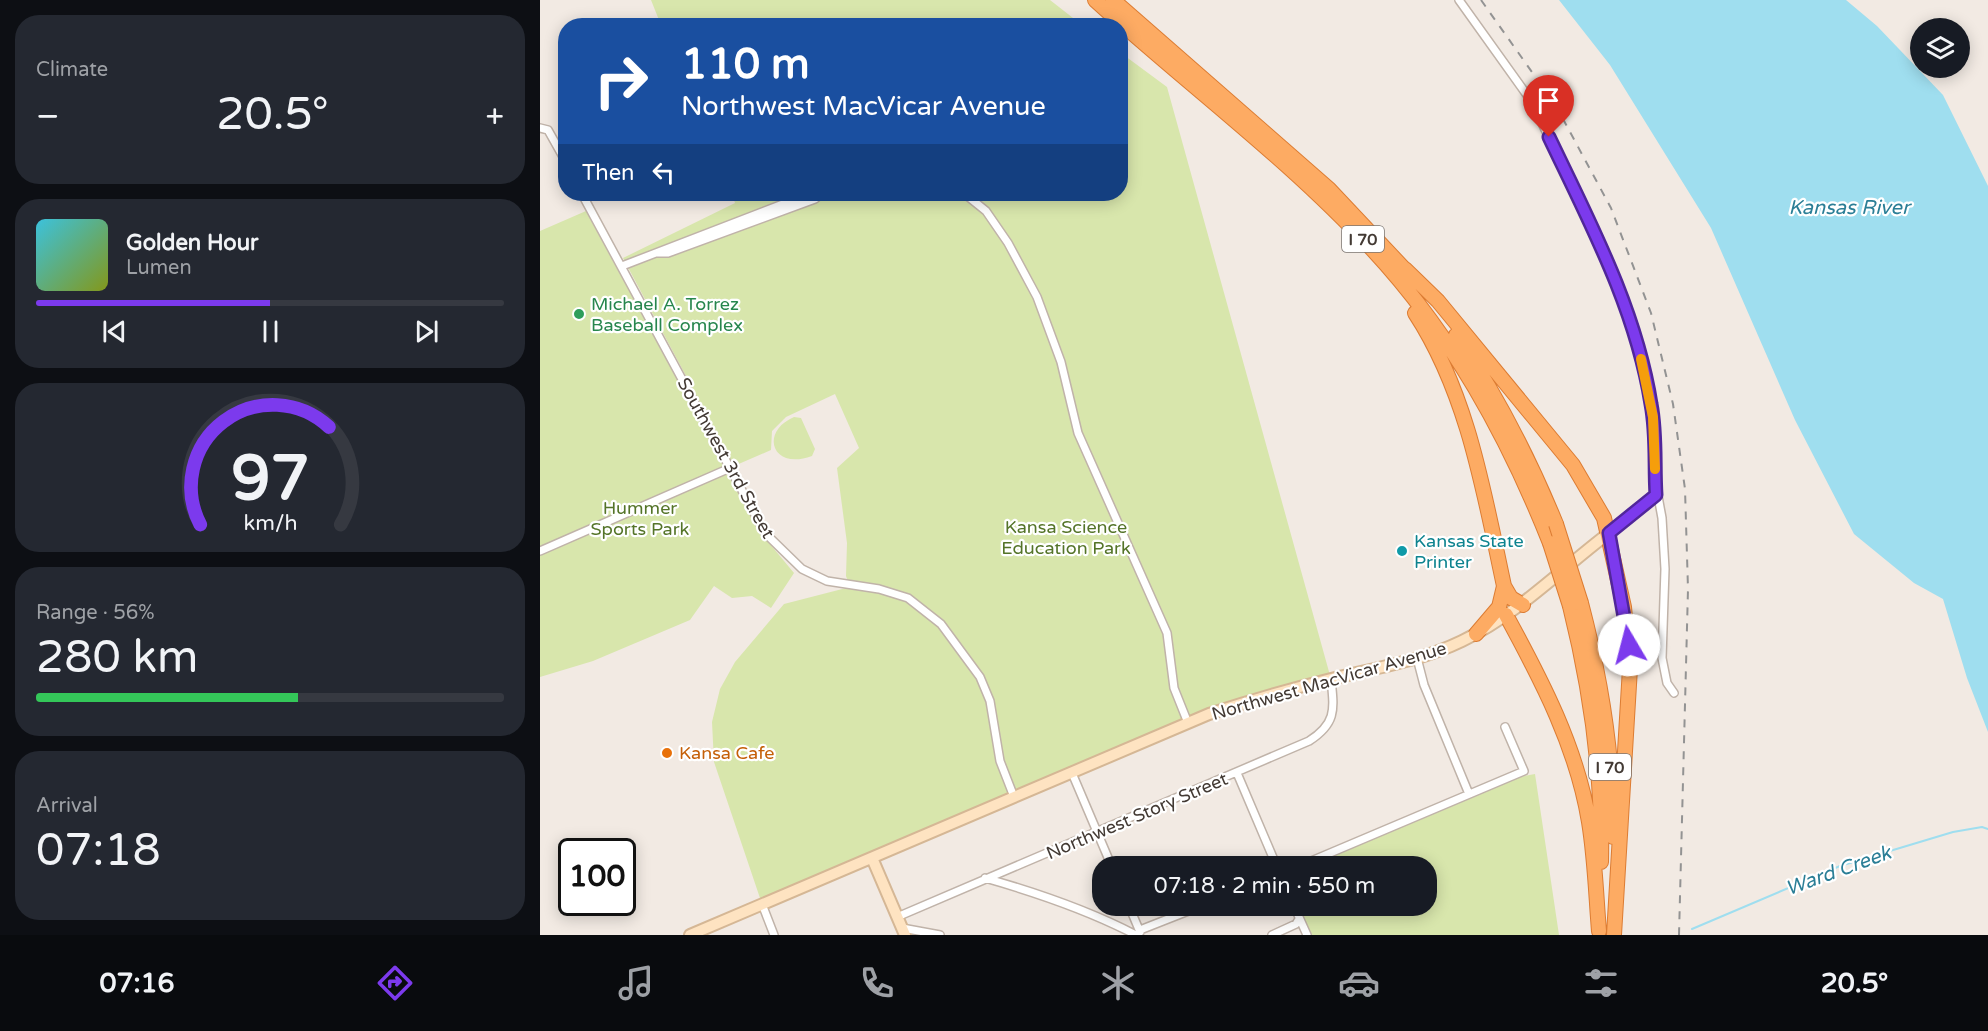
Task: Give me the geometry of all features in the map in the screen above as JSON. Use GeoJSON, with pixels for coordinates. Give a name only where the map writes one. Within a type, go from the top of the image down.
{"type":"FeatureCollection","features":[{"type":"Feature","properties":{"kind":"highway","name":"I 70"},"geometry":{"type":"LineString","coordinates":[[1095,0],[1116,18]]}},
{"type":"Feature","properties":{"kind":"highway","name":"I 70"},"geometry":{"type":"LineString","coordinates":[[1113,0],[1329,189],[1405,269],[1448,324],[1498,402],[1534,473],[1556,524],[1602,695],[1611,776],[1613,823],[1606,934]]}},
{"type":"Feature","properties":{"kind":"highway","name":"I 70"},"geometry":{"type":"LineString","coordinates":[[1128,29],[1301,180],[1360,236],[1423,309],[1470,377],[1511,451],[1576,604]]}},
{"type":"Feature","properties":{"kind":"highway"},"geometry":{"type":"LineString","coordinates":[[1360,236],[1422,324],[1450,380],[1471,440],[1504,586],[1511,598],[1523,605]]}},
{"type":"Feature","properties":{"kind":"highway"},"geometry":{"type":"LineString","coordinates":[[1405,269],[1438,302],[1573,465],[1602,513],[1609,533],[1628,629],[1631,691],[1606,934]]}},
{"type":"Feature","properties":{"kind":"highway"},"geometry":{"type":"LineString","coordinates":[[1476,634],[1499,608],[1504,586]]}},
{"type":"Feature","properties":{"kind":"highway"},"geometry":{"type":"LineString","coordinates":[[1506,615],[1559,719],[1577,771],[1592,840],[1606,934]]}},
{"type":"Feature","properties":{"kind":"main road","name":"Northwest MacVicar Avenue"},"geometry":{"type":"LineString","coordinates":[[690,935],[1188,723],[1272,694],[1417,658],[1476,634],[1523,605],[1609,533]]}},
{"type":"Feature","properties":{"kind":"main road"},"geometry":{"type":"LineString","coordinates":[[872,858],[904,932]]}},
{"type":"Feature","properties":{"kind":"street"},"geometry":{"type":"LineString","coordinates":[[1459,0],[1532,102],[1615,278],[1633,329],[1651,403],[1656,451],[1656,495],[1663,524],[1665,569],[1662,658],[1667,683],[1674,693]]}},
{"type":"Feature","properties":{"kind":"street"},"geometry":{"type":"LineString","coordinates":[[541,128],[548,130],[558,148]]}},
{"type":"Feature","properties":{"kind":"street","name":"Southwest 3rd Street"},"geometry":{"type":"LineString","coordinates":[[586,201],[765,533],[802,569],[826,581],[879,589],[908,598],[941,624],[980,677],[990,701],[999,761],[1014,797]]}},
{"type":"Feature","properties":{"kind":"street"},"geometry":{"type":"LineString","coordinates":[[621,266],[790,201]]}},
{"type":"Feature","properties":{"kind":"street"},"geometry":{"type":"LineString","coordinates":[[653,253],[668,253],[810,201]]}},
{"type":"Feature","properties":{"kind":"street"},"geometry":{"type":"LineString","coordinates":[[974,201],[986,211],[1008,243],[1037,297],[1061,362],[1078,433],[1167,633],[1174,688],[1188,723]]}},
{"type":"Feature","properties":{"kind":"street"},"geometry":{"type":"LineString","coordinates":[[540,551],[730,468]]}},
{"type":"Feature","properties":{"kind":"street","name":"Northwest MacVicar Avenue"},"geometry":{"type":"LineString","coordinates":[[1609,533],[1656,495]]}},
{"type":"Feature","properties":{"kind":"street"},"geometry":{"type":"LineString","coordinates":[[1417,658],[1424,685],[1469,794]]}},
{"type":"Feature","properties":{"kind":"street","name":"Northwest Story Street"},"geometry":{"type":"LineString","coordinates":[[897,917],[1309,741],[1325,729],[1334,712],[1331,679]]}},
{"type":"Feature","properties":{"kind":"street"},"geometry":{"type":"LineString","coordinates":[[1323,856],[1524,771],[1505,727]]}},
{"type":"Feature","properties":{"kind":"street"},"geometry":{"type":"LineString","coordinates":[[1072,773],[1108,856]]}},
{"type":"Feature","properties":{"kind":"street"},"geometry":{"type":"LineString","coordinates":[[1237,773],[1272,856]]}},
{"type":"Feature","properties":{"kind":"street"},"geometry":{"type":"LineString","coordinates":[[986,878],[1040,893],[1139,933],[1178,916]]}},
{"type":"Feature","properties":{"kind":"street"},"geometry":{"type":"LineString","coordinates":[[762,904],[774,935]]}},
{"type":"Feature","properties":{"kind":"street"},"geometry":{"type":"LineString","coordinates":[[1133,916],[1139,933]]}},
{"type":"Feature","properties":{"kind":"street"},"geometry":{"type":"LineString","coordinates":[[1298,916],[1307,935]]}},
{"type":"Feature","properties":{"kind":"street"},"geometry":{"type":"LineString","coordinates":[[1272,935],[1296,924],[1299,919]]}},
{"type":"Feature","properties":{"kind":"street"},"geometry":{"type":"LineString","coordinates":[[904,932],[940,935]]}},
{"type":"Feature","properties":{"kind":"green space"},"geometry":{"type":"Polygon","coordinates":[[[651,0],[1050,0],[1073,18],[658,18],[651,0]]]}},
{"type":"Feature","properties":{"kind":"green space","name":"Kansa Science Education Park"},"geometry":{"type":"Polygon","coordinates":[[[1128,58],[1167,87],[1331,679],[1188,723],[762,904],[714,762],[712,722],[720,689],[735,662],[784,604],[850,587],[846,576],[847,543],[837,468],[859,448],[835,394],[786,417],[772,431],[771,450],[734,466],[623,258],[735,203],[734,201],[1128,201],[1128,58]]]}},
{"type":"Feature","properties":{"kind":"green space","name":"Hummer Sports Park"},"geometry":{"type":"Polygon","coordinates":[[[586,211],[759,531],[794,573],[771,608],[752,596],[732,598],[714,586],[690,620],[593,661],[540,677],[540,231],[586,211]]]}},
{"type":"Feature","properties":{"kind":"green space"},"geometry":{"type":"Polygon","coordinates":[[[794,417],[801,418],[815,449],[812,456],[798,459],[787,458],[779,454],[775,448],[776,432],[794,417]]]}},
{"type":"Feature","properties":{"kind":"green space"},"geometry":{"type":"Polygon","coordinates":[[[1535,774],[1559,935],[1310,935],[1302,916],[1437,916],[1437,856],[1333,856],[1514,778],[1535,774]]]}},
{"type":"Feature","properties":{"kind":"water","name":"Kansas River"},"geometry":{"type":"Polygon","coordinates":[[[1559,0],[1846,0],[1877,26],[1910,60],[1910,78],[1927,78],[1943,95],[1988,186],[1988,732],[1967,678],[1943,599],[1914,583],[1854,534],[1795,420],[1711,228],[1610,65],[1559,0]]]}},
{"type":"Feature","properties":{"kind":"waterway","name":"Ward Creek"},"geometry":{"type":"LineString","coordinates":[[1692,929],[1840,866],[1953,832],[1982,827],[1988,829]]}},
{"type":"Feature","properties":{"kind":"railway"},"geometry":{"type":"LineString","coordinates":[[1481,0],[1556,106],[1611,208],[1651,313],[1673,404],[1685,489],[1688,589],[1679,935]]}},
{"type":"Feature","properties":{"kind":"slow traffic"},"geometry":{"type":"LineString","coordinates":[[1641,359],[1653,417],[1655,469]]}},
{"type":"Feature","properties":{"kind":"place","name":"Michael A. Torrez Baseball Complex"},"geometry":{"type":"Point","coordinates":[579,314]}},
{"type":"Feature","properties":{"kind":"place","name":"Kansas State Printer"},"geometry":{"type":"Point","coordinates":[1402,551]}},
{"type":"Feature","properties":{"kind":"place","name":"Kansa Cafe"},"geometry":{"type":"Point","coordinates":[667,753]}},
{"type":"Feature","properties":{"kind":"route"},"geometry":{"type":"LineString","coordinates":[[1549,137],[1606,258],[1627,309],[1651,403],[1655,429],[1656,495],[1633,511],[1609,533],[1628,629],[1629,645]]}}]}
